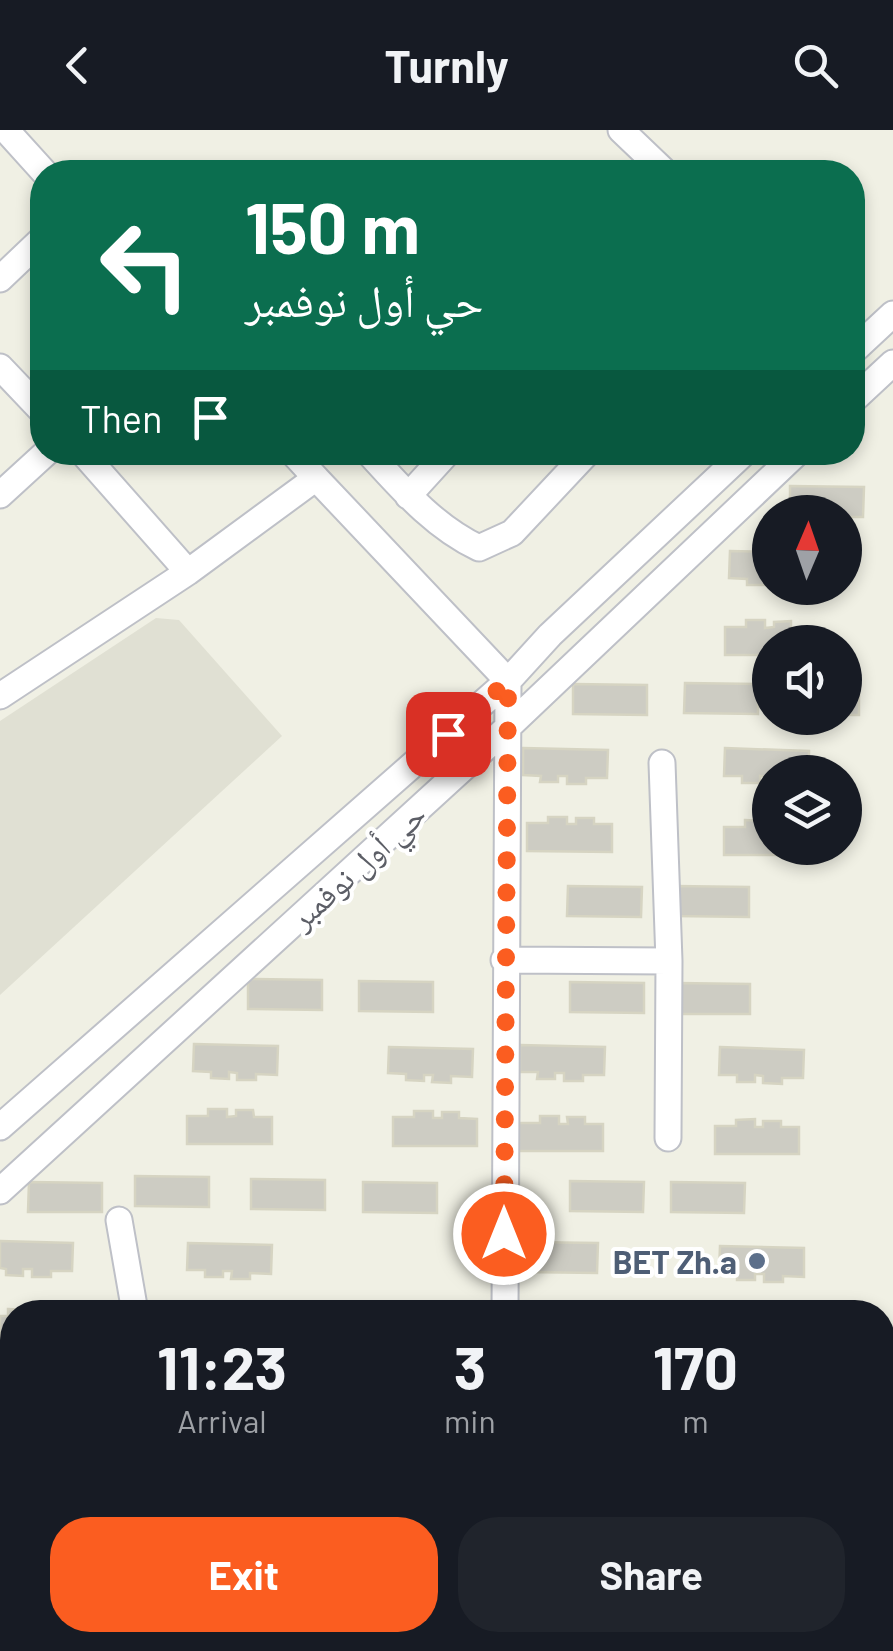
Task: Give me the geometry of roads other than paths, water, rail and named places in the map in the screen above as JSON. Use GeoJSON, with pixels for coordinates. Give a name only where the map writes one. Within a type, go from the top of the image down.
{"type":"FeatureCollection","features":[{"type":"Feature","properties":{"kind":"street"},"geometry":{"type":"LineString","coordinates":[[6,130],[33,160]]}},
{"type":"Feature","properties":{"kind":"street"},"geometry":{"type":"LineString","coordinates":[[621,130],[652,160]]}},
{"type":"Feature","properties":{"kind":"street"},"geometry":{"type":"LineString","coordinates":[[0,279],[30,250]]}},
{"type":"Feature","properties":{"kind":"street"},"geometry":{"type":"LineString","coordinates":[[865,340],[893,314]]}},
{"type":"Feature","properties":{"kind":"street"},"geometry":{"type":"LineString","coordinates":[[865,389],[893,363]]}},
{"type":"Feature","properties":{"kind":"street"},"geometry":{"type":"LineString","coordinates":[[0,367],[30,398]]}},
{"type":"Feature","properties":{"kind":"street"},"geometry":{"type":"LineString","coordinates":[[0,495],[33,465]]}},
{"type":"Feature","properties":{"kind":"street"},"geometry":{"type":"LineString","coordinates":[[93,465],[188,572]]}},
{"type":"Feature","properties":{"kind":"street"},"geometry":{"type":"LineString","coordinates":[[304,465],[508,681],[505,1300]]}},
{"type":"Feature","properties":{"kind":"street"},"geometry":{"type":"LineString","coordinates":[[380,465],[408,496],[457,538],[479,548],[512,533],[576,465]]}},
{"type":"Feature","properties":{"kind":"street"},"geometry":{"type":"LineString","coordinates":[[408,496],[436,465]]}},
{"type":"Feature","properties":{"kind":"street","name":"حي أول نوفمبر"},"geometry":{"type":"LineString","coordinates":[[0,1127],[508,681],[550,635],[731,465]]}},
{"type":"Feature","properties":{"kind":"street","name":"حي أول نوفمبر"},"geometry":{"type":"LineString","coordinates":[[0,1192],[507,728],[784,465]]}},
{"type":"Feature","properties":{"kind":"street"},"geometry":{"type":"LineString","coordinates":[[4,686],[188,572],[316,478]]}},
{"type":"Feature","properties":{"kind":"street"},"geometry":{"type":"LineString","coordinates":[[662,763],[669,960],[668,1138]]}},
{"type":"Feature","properties":{"kind":"street"},"geometry":{"type":"LineString","coordinates":[[504,960],[669,960]]}},
{"type":"Feature","properties":{"kind":"street"},"geometry":{"type":"LineString","coordinates":[[118,1220],[134,1300]]}},
{"type":"Feature","properties":{"kind":"place","name":"BET Zh.a"},"geometry":{"type":"Point","coordinates":[757,1261]}}]}
